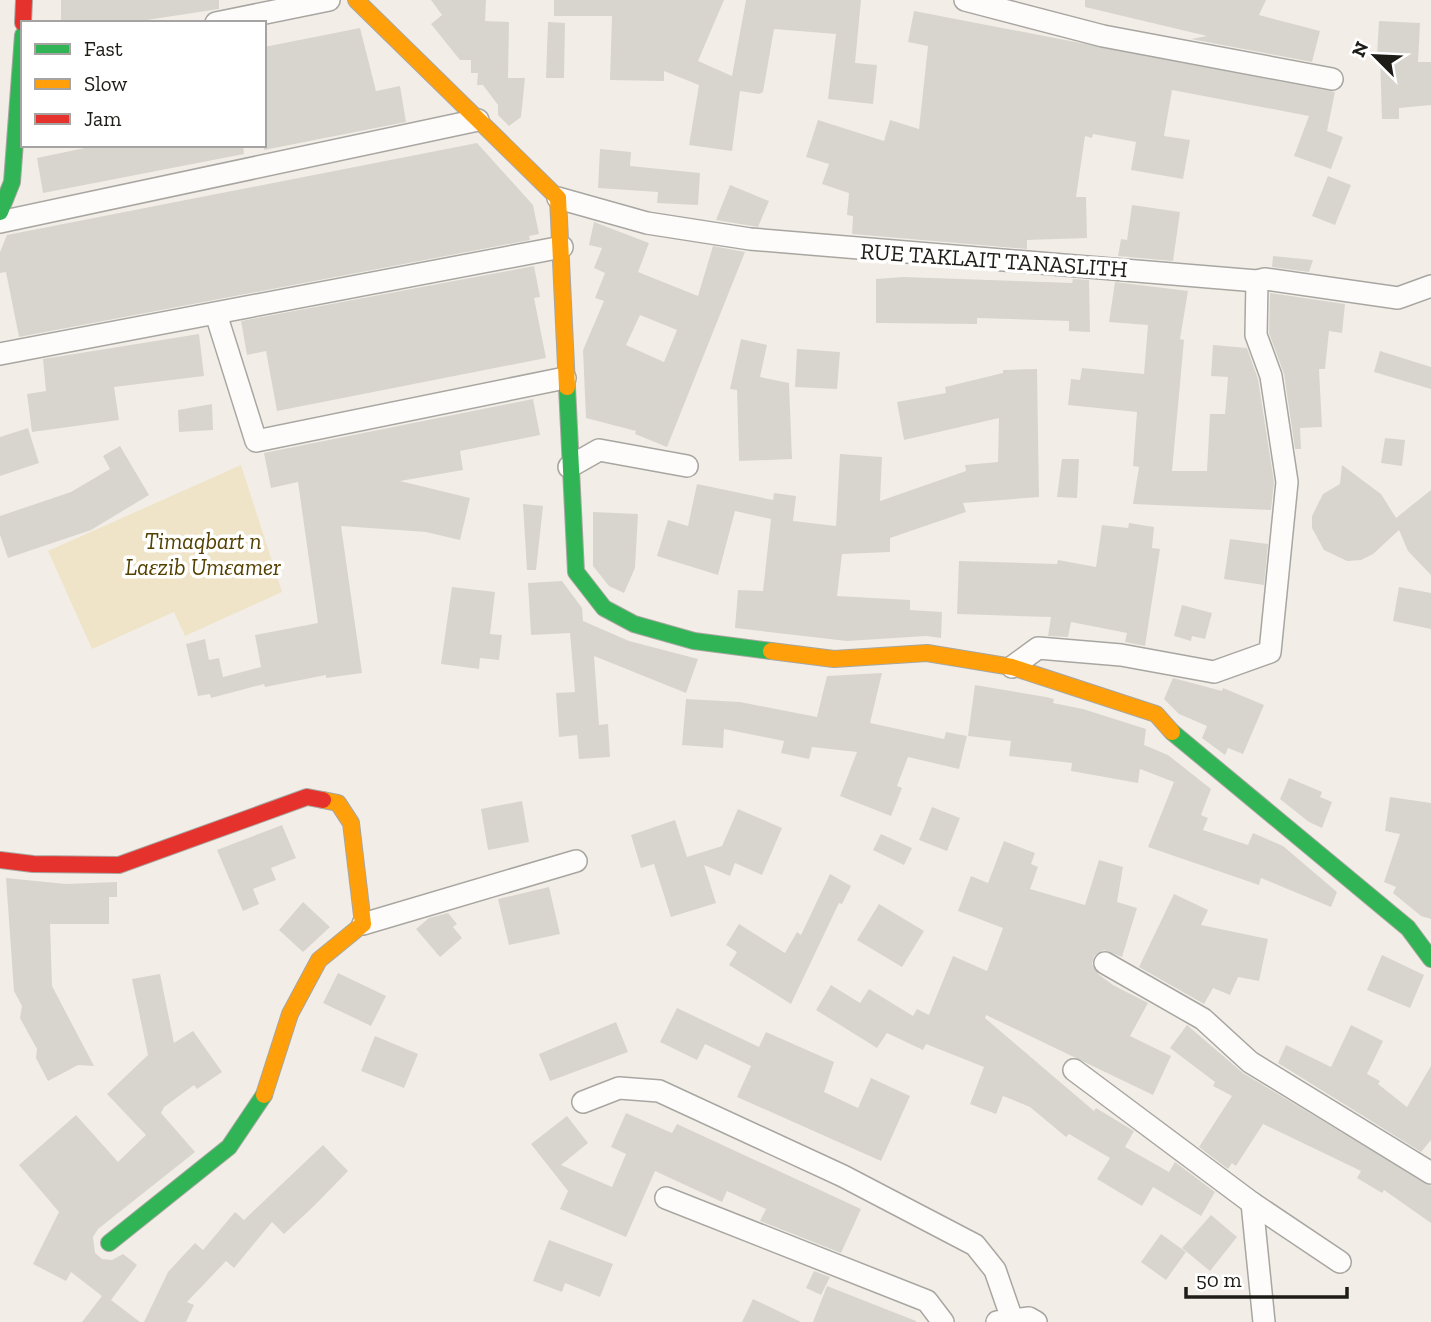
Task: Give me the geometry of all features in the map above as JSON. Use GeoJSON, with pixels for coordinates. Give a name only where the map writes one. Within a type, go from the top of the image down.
{"type":"FeatureCollection","features":[{"type":"Feature","properties":{"kind":"street"},"geometry":{"type":"LineString","coordinates":[[23,21],[24,0]]}},
{"type":"Feature","properties":{"kind":"street"},"geometry":{"type":"LineString","coordinates":[[226,21],[329,0]]}},
{"type":"Feature","properties":{"kind":"street"},"geometry":{"type":"LineString","coordinates":[[356,0],[558,198],[576,572],[604,608],[634,624],[694,641],[834,659],[927,653],[1012,667],[1156,714],[1181,743],[1290,829],[1408,928],[1431,959]]}},
{"type":"Feature","properties":{"kind":"street"},"geometry":{"type":"LineString","coordinates":[[965,0],[1103,36],[1332,79]]}},
{"type":"Feature","properties":{"kind":"street"},"geometry":{"type":"LineString","coordinates":[[0,212],[12,182],[21,74]]}},
{"type":"Feature","properties":{"kind":"street"},"geometry":{"type":"LineString","coordinates":[[0,222],[478,120]]}},
{"type":"Feature","properties":{"kind":"street","name":"RUE TAKLAIT TANASLITH"},"geometry":{"type":"LineString","coordinates":[[558,198],[647,223],[750,239],[1257,281],[1265,279],[1398,298],[1431,286]]}},
{"type":"Feature","properties":{"kind":"street"},"geometry":{"type":"LineString","coordinates":[[0,354],[562,247]]}},
{"type":"Feature","properties":{"kind":"street"},"geometry":{"type":"LineString","coordinates":[[1012,667],[1038,648],[1121,655],[1214,672],[1270,652],[1287,482],[1271,376],[1256,335],[1257,281]]}},
{"type":"Feature","properties":{"kind":"street"},"geometry":{"type":"LineString","coordinates":[[216,314],[256,441],[565,378]]}},
{"type":"Feature","properties":{"kind":"street"},"geometry":{"type":"LineString","coordinates":[[569,467],[599,450],[687,466]]}},
{"type":"Feature","properties":{"kind":"street"},"geometry":{"type":"LineString","coordinates":[[0,860],[119,865],[307,797],[338,803],[351,823],[363,924]]}},
{"type":"Feature","properties":{"kind":"street"},"geometry":{"type":"LineString","coordinates":[[109,1243],[229,1147],[265,1093],[290,1014],[320,960],[363,924],[576,861]]}},
{"type":"Feature","properties":{"kind":"street"},"geometry":{"type":"LineString","coordinates":[[1105,963],[1203,1019],[1250,1062],[1431,1173]]}},
{"type":"Feature","properties":{"kind":"street"},"geometry":{"type":"LineString","coordinates":[[1074,1070],[1252,1203],[1340,1262]]}},
{"type":"Feature","properties":{"kind":"street"},"geometry":{"type":"LineString","coordinates":[[583,1102],[619,1088],[659,1091],[844,1176],[975,1245],[995,1270],[1004,1321],[1029,1318],[1036,1322]]}},
{"type":"Feature","properties":{"kind":"street"},"geometry":{"type":"LineString","coordinates":[[666,1198],[927,1301],[943,1322]]}},
{"type":"Feature","properties":{"kind":"street"},"geometry":{"type":"LineString","coordinates":[[1252,1203],[1264,1322]]}},
{"type":"Feature","properties":{"kind":"green space","name":"Timaqbart n Laɛzib Umɛamer"},"geometry":{"type":"Polygon","coordinates":[[[241,465],[282,592],[185,636],[174,612],[92,649],[48,551],[241,465]]]}},
{"type":"Feature","properties":{"kind":"building"},"geometry":{"type":"Polygon","coordinates":[[[61,0],[219,0],[219,9],[140,21],[61,21],[61,0]]]}},
{"type":"Feature","properties":{"kind":"building"},"geometry":{"type":"Polygon","coordinates":[[[431,0],[486,0],[485,21],[509,22],[508,78],[525,78],[521,117],[509,126],[498,115],[498,105],[483,85],[477,85],[478,73],[471,73],[471,60],[460,60],[431,24],[442,15],[431,0]]]}},
{"type":"Feature","properties":{"kind":"building"},"geometry":{"type":"Polygon","coordinates":[[[554,0],[724,0],[698,61],[732,76],[746,0],[861,0],[855,63],[877,65],[873,104],[828,99],[836,34],[774,29],[763,92],[759,94],[740,91],[732,151],[689,145],[699,85],[664,71],[664,81],[610,80],[612,16],[554,16],[554,0]]]}},
{"type":"Feature","properties":{"kind":"building"},"geometry":{"type":"Polygon","coordinates":[[[1085,0],[1266,0],[1259,15],[1320,31],[1312,62],[1191,39],[1207,36],[1085,7],[1085,0]]]}},
{"type":"Feature","properties":{"kind":"building"},"geometry":{"type":"Polygon","coordinates":[[[914,11],[1335,92],[1327,131],[1343,137],[1331,169],[1294,156],[1309,116],[1172,90],[1164,136],[1190,140],[1183,179],[1131,170],[1136,142],[1093,134],[1092,138],[1085,136],[1076,197],[1086,197],[1087,238],[1027,240],[1027,249],[852,234],[853,216],[847,215],[849,193],[822,184],[829,164],[806,157],[818,120],[884,141],[890,120],[919,129],[928,46],[908,42],[914,11]]]}},
{"type":"Feature","properties":{"kind":"building"},"geometry":{"type":"Polygon","coordinates":[[[1379,21],[1420,23],[1418,62],[1431,62],[1431,105],[1399,108],[1399,119],[1382,119],[1380,55],[1377,55],[1379,21]]]}},
{"type":"Feature","properties":{"kind":"building"},"geometry":{"type":"Polygon","coordinates":[[[548,22],[565,23],[564,78],[546,78],[548,22]]]}},
{"type":"Feature","properties":{"kind":"building"},"geometry":{"type":"Polygon","coordinates":[[[360,28],[376,91],[400,86],[406,122],[264,150],[266,47],[360,28]]]}},
{"type":"Feature","properties":{"kind":"building"},"geometry":{"type":"Polygon","coordinates":[[[477,143],[533,205],[539,234],[529,236],[530,240],[19,337],[6,272],[0,273],[0,252],[7,235],[477,143]]]}},
{"type":"Feature","properties":{"kind":"building"},"geometry":{"type":"Polygon","coordinates":[[[89,147],[243,147],[244,154],[43,193],[37,158],[89,147]]]}},
{"type":"Feature","properties":{"kind":"building"},"geometry":{"type":"Polygon","coordinates":[[[600,149],[631,152],[630,166],[700,173],[698,205],[657,203],[658,192],[598,188],[600,149]]]}},
{"type":"Feature","properties":{"kind":"building"},"geometry":{"type":"Polygon","coordinates":[[[1328,176],[1351,185],[1335,225],[1312,216],[1328,176]]]}},
{"type":"Feature","properties":{"kind":"building"},"geometry":{"type":"Polygon","coordinates":[[[730,185],[769,201],[758,227],[716,220],[730,185]]]}},
{"type":"Feature","properties":{"kind":"building"},"geometry":{"type":"Polygon","coordinates":[[[1132,205],[1180,212],[1173,261],[1118,256],[1121,239],[1127,240],[1132,205]]]}},
{"type":"Feature","properties":{"kind":"building"},"geometry":{"type":"Polygon","coordinates":[[[594,222],[649,243],[638,272],[698,296],[713,246],[745,252],[667,447],[635,434],[636,431],[586,418],[583,350],[604,301],[595,298],[605,273],[594,268],[602,248],[589,245],[594,222]],[[640,315],[626,345],[664,362],[677,330],[640,315]]]}},
{"type":"Feature","properties":{"kind":"building"},"geometry":{"type":"Polygon","coordinates":[[[1273,256],[1313,260],[1309,272],[1272,267],[1273,256]]]}},
{"type":"Feature","properties":{"kind":"building"},"geometry":{"type":"Polygon","coordinates":[[[534,266],[540,297],[534,298],[546,358],[277,411],[266,351],[247,355],[241,321],[534,266]]]}},
{"type":"Feature","properties":{"kind":"building"},"geometry":{"type":"Polygon","coordinates":[[[903,277],[1072,283],[1073,279],[1089,280],[1090,332],[1069,331],[1069,321],[977,318],[977,324],[876,323],[876,279],[903,277]]]}},
{"type":"Feature","properties":{"kind":"building"},"geometry":{"type":"Polygon","coordinates":[[[1115,282],[1188,291],[1180,339],[1184,340],[1172,471],[1207,471],[1210,414],[1225,414],[1228,377],[1211,376],[1213,345],[1247,348],[1258,379],[1274,482],[1271,510],[1133,504],[1139,467],[1133,466],[1137,412],[1068,405],[1071,379],[1080,380],[1082,368],[1144,374],[1148,325],[1109,322],[1115,282]]]}},
{"type":"Feature","properties":{"kind":"building"},"geometry":{"type":"Polygon","coordinates":[[[1270,293],[1345,304],[1342,333],[1329,331],[1325,369],[1319,369],[1322,427],[1300,428],[1301,449],[1295,449],[1284,374],[1269,333],[1270,293]]]}},
{"type":"Feature","properties":{"kind":"building"},"geometry":{"type":"Polygon","coordinates":[[[199,334],[204,376],[114,387],[119,420],[32,432],[27,394],[46,391],[43,359],[199,334]]]}},
{"type":"Feature","properties":{"kind":"building"},"geometry":{"type":"Polygon","coordinates":[[[741,339],[767,345],[760,377],[789,383],[792,459],[739,461],[737,390],[730,389],[741,339]]]}},
{"type":"Feature","properties":{"kind":"building"},"geometry":{"type":"Polygon","coordinates":[[[797,349],[840,352],[837,389],[795,387],[797,349]]]}},
{"type":"Feature","properties":{"kind":"building"},"geometry":{"type":"Polygon","coordinates":[[[1380,351],[1431,367],[1431,389],[1374,372],[1380,351]]]}},
{"type":"Feature","properties":{"kind":"building"},"geometry":{"type":"Polygon","coordinates":[[[1037,369],[1039,497],[963,503],[966,512],[890,538],[890,552],[842,554],[837,596],[910,600],[910,610],[942,612],[941,638],[926,636],[847,641],[735,628],[738,590],[763,591],[771,519],[735,511],[718,575],[657,556],[668,520],[688,526],[697,484],[773,500],[774,493],[796,496],[793,521],[836,526],[840,454],[882,457],[880,501],[966,471],[965,465],[998,462],[999,418],[904,440],[897,402],[946,393],[945,387],[1003,373],[1003,370],[1037,369]]]}},
{"type":"Feature","properties":{"kind":"building"},"geometry":{"type":"Polygon","coordinates":[[[533,399],[540,435],[460,451],[463,470],[400,481],[470,498],[460,540],[426,532],[341,526],[362,673],[326,678],[326,675],[265,687],[264,684],[211,698],[210,694],[198,696],[186,644],[205,639],[209,660],[219,658],[223,677],[261,667],[255,635],[318,623],[298,482],[271,488],[264,453],[533,399]]]}},
{"type":"Feature","properties":{"kind":"building"},"geometry":{"type":"Polygon","coordinates":[[[212,404],[213,430],[179,432],[178,410],[212,404]]]}},
{"type":"Feature","properties":{"kind":"building"},"geometry":{"type":"Polygon","coordinates":[[[28,428],[39,463],[0,476],[0,437],[28,428]]]}},
{"type":"Feature","properties":{"kind":"building"},"geometry":{"type":"Polygon","coordinates":[[[1385,438],[1405,440],[1402,466],[1381,463],[1385,438]]]}},
{"type":"Feature","properties":{"kind":"building"},"geometry":{"type":"Polygon","coordinates":[[[120,446],[149,495],[91,530],[8,558],[0,535],[0,516],[71,492],[110,469],[103,456],[120,446]]]}},
{"type":"Feature","properties":{"kind":"building"},"geometry":{"type":"Polygon","coordinates":[[[1062,459],[1079,459],[1077,498],[1057,497],[1062,459]]]}},
{"type":"Feature","properties":{"kind":"building"},"geometry":{"type":"Polygon","coordinates":[[[1342,465],[1381,494],[1396,518],[1431,490],[1431,575],[1408,551],[1399,530],[1373,554],[1361,560],[1347,561],[1324,550],[1312,528],[1312,516],[1323,494],[1340,484],[1342,465]]]}},
{"type":"Feature","properties":{"kind":"building"},"geometry":{"type":"Polygon","coordinates":[[[523,504],[543,506],[536,570],[527,570],[523,504]]]}},
{"type":"Feature","properties":{"kind":"building"},"geometry":{"type":"Polygon","coordinates":[[[593,512],[638,514],[635,568],[624,593],[609,586],[593,566],[593,512]]]}},
{"type":"Feature","properties":{"kind":"building"},"geometry":{"type":"Polygon","coordinates":[[[1129,523],[1154,527],[1152,548],[1160,549],[1145,646],[1125,642],[1127,633],[1071,622],[1068,637],[1048,636],[1051,617],[957,614],[959,561],[1057,564],[1058,560],[1096,567],[1102,525],[1128,528],[1129,523]]]}},
{"type":"Feature","properties":{"kind":"building"},"geometry":{"type":"Polygon","coordinates":[[[1230,539],[1268,544],[1264,585],[1224,579],[1230,539]]]}},
{"type":"Feature","properties":{"kind":"building"},"geometry":{"type":"Polygon","coordinates":[[[562,581],[582,608],[583,621],[629,641],[698,659],[686,693],[594,656],[599,725],[608,724],[610,757],[579,759],[577,735],[559,737],[556,693],[575,692],[570,633],[531,635],[528,583],[562,581]]]}},
{"type":"Feature","properties":{"kind":"building"},"geometry":{"type":"Polygon","coordinates":[[[452,587],[495,592],[490,634],[502,635],[499,660],[480,658],[479,669],[441,664],[452,587]]]}},
{"type":"Feature","properties":{"kind":"building"},"geometry":{"type":"Polygon","coordinates":[[[1399,587],[1431,593],[1431,629],[1393,621],[1399,587]]]}},
{"type":"Feature","properties":{"kind":"building"},"geometry":{"type":"Polygon","coordinates":[[[1182,605],[1212,613],[1205,639],[1192,636],[1191,641],[1174,636],[1182,605]]]}},
{"type":"Feature","properties":{"kind":"building"},"geometry":{"type":"Polygon","coordinates":[[[882,673],[870,723],[944,739],[946,732],[967,736],[959,769],[908,757],[897,786],[902,788],[891,816],[840,796],[857,752],[812,747],[809,759],[781,753],[784,741],[724,729],[723,748],[682,745],[686,699],[740,702],[817,717],[827,676],[882,673]]]}},
{"type":"Feature","properties":{"kind":"building"},"geometry":{"type":"Polygon","coordinates":[[[1173,678],[1222,691],[1223,688],[1264,705],[1243,754],[1228,748],[1225,755],[1202,738],[1207,726],[1179,714],[1164,699],[1173,678]]]}},
{"type":"Feature","properties":{"kind":"building"},"geometry":{"type":"Polygon","coordinates":[[[975,685],[1054,699],[1053,703],[1083,709],[1146,729],[1144,745],[1168,755],[1211,789],[1201,815],[1208,818],[1203,830],[1248,845],[1253,833],[1283,846],[1337,892],[1331,907],[1261,878],[1259,885],[1148,847],[1174,782],[1140,769],[1138,783],[1071,771],[1072,763],[1009,756],[1011,741],[968,736],[975,685]]]}},
{"type":"Feature","properties":{"kind":"building"},"geometry":{"type":"Polygon","coordinates":[[[1289,778],[1322,792],[1320,797],[1332,802],[1322,828],[1309,822],[1280,799],[1289,778]]]}},
{"type":"Feature","properties":{"kind":"building"},"geometry":{"type":"Polygon","coordinates":[[[1390,797],[1431,803],[1431,919],[1421,916],[1393,893],[1396,887],[1384,882],[1400,834],[1385,831],[1390,797]]]}},
{"type":"Feature","properties":{"kind":"building"},"geometry":{"type":"Polygon","coordinates":[[[522,801],[529,842],[488,850],[481,809],[522,801]]]}},
{"type":"Feature","properties":{"kind":"building"},"geometry":{"type":"Polygon","coordinates":[[[932,807],[960,818],[947,851],[919,840],[932,807]]]}},
{"type":"Feature","properties":{"kind":"building"},"geometry":{"type":"Polygon","coordinates":[[[738,809],[782,828],[762,875],[735,863],[730,876],[704,865],[716,903],[671,917],[654,864],[641,868],[631,835],[675,820],[687,857],[722,846],[738,809]]]}},
{"type":"Feature","properties":{"kind":"building"},"geometry":{"type":"Polygon","coordinates":[[[282,825],[296,858],[271,868],[276,880],[253,889],[259,904],[243,911],[217,850],[282,825]]]}},
{"type":"Feature","properties":{"kind":"building"},"geometry":{"type":"Polygon","coordinates":[[[881,834],[912,848],[904,865],[873,850],[881,834]]]}},
{"type":"Feature","properties":{"kind":"building"},"geometry":{"type":"Polygon","coordinates":[[[1004,841],[1035,853],[1031,864],[1038,867],[1030,889],[1085,905],[1099,860],[1123,867],[1117,902],[1137,908],[1122,957],[1104,950],[1094,956],[1092,964],[1098,974],[1113,985],[1148,1003],[1130,1036],[1171,1056],[1153,1095],[986,1015],[985,1018],[1094,1111],[1096,1108],[1134,1131],[1125,1147],[1169,1172],[1175,1162],[1215,1192],[1201,1216],[1153,1187],[1142,1206],[1097,1179],[1110,1158],[1069,1134],[1066,1137],[1030,1107],[1003,1096],[996,1114],[970,1104],[984,1067],[926,1044],[923,1050],[887,1033],[877,1048],[816,1010],[831,985],[860,1003],[869,989],[913,1016],[917,1009],[929,1015],[953,956],[987,971],[1003,928],[958,911],[971,876],[988,883],[1004,841]]]}},
{"type":"Feature","properties":{"kind":"building"},"geometry":{"type":"Polygon","coordinates":[[[830,874],[851,886],[842,904],[839,903],[791,1004],[729,965],[737,952],[726,945],[739,924],[785,953],[797,932],[801,935],[830,874]]]}},
{"type":"Feature","properties":{"kind":"building"},"geometry":{"type":"Polygon","coordinates":[[[6,878],[66,884],[117,882],[117,897],[109,897],[109,924],[50,924],[52,986],[94,1066],[78,1065],[48,1081],[36,1058],[37,1049],[20,1018],[22,1006],[14,991],[6,878]]]}},
{"type":"Feature","properties":{"kind":"building"},"geometry":{"type":"Polygon","coordinates":[[[549,887],[560,934],[509,945],[498,899],[549,887]]]}},
{"type":"Feature","properties":{"kind":"building"},"geometry":{"type":"Polygon","coordinates":[[[1174,894],[1208,910],[1201,925],[1268,939],[1259,981],[1238,977],[1230,995],[1213,988],[1204,1004],[1139,967],[1174,894]]]}},
{"type":"Feature","properties":{"kind":"building"},"geometry":{"type":"Polygon","coordinates":[[[303,902],[330,927],[303,952],[279,930],[303,902]]]}},
{"type":"Feature","properties":{"kind":"building"},"geometry":{"type":"Polygon","coordinates":[[[879,904],[924,931],[902,967],[857,940],[879,904]]]}},
{"type":"Feature","properties":{"kind":"building"},"geometry":{"type":"Polygon","coordinates":[[[448,913],[457,924],[453,927],[462,938],[440,957],[416,929],[429,918],[448,913]]]}},
{"type":"Feature","properties":{"kind":"building"},"geometry":{"type":"Polygon","coordinates":[[[1382,955],[1424,975],[1410,1008],[1367,990],[1382,955]]]}},
{"type":"Feature","properties":{"kind":"building"},"geometry":{"type":"Polygon","coordinates":[[[338,973],[386,996],[371,1026],[323,1003],[338,973]]]}},
{"type":"Feature","properties":{"kind":"building"},"geometry":{"type":"Polygon","coordinates":[[[160,974],[174,1043],[193,1031],[222,1072],[197,1089],[194,1085],[164,1107],[161,1113],[195,1152],[98,1229],[93,1237],[95,1253],[102,1259],[112,1260],[123,1254],[137,1265],[111,1300],[140,1322],[82,1322],[102,1296],[71,1272],[66,1281],[33,1264],[59,1212],[19,1165],[76,1115],[118,1162],[146,1135],[107,1094],[148,1055],[132,979],[160,974]]]}},
{"type":"Feature","properties":{"kind":"building"},"geometry":{"type":"Polygon","coordinates":[[[677,1008],[759,1047],[766,1032],[834,1062],[824,1092],[858,1108],[871,1078],[910,1096],[881,1161],[737,1097],[751,1066],[705,1044],[697,1060],[660,1042],[677,1008]]]}},
{"type":"Feature","properties":{"kind":"building"},"geometry":{"type":"Polygon","coordinates":[[[616,1022],[628,1052],[550,1081],[539,1054],[616,1022]]]}},
{"type":"Feature","properties":{"kind":"building"},"geometry":{"type":"Polygon","coordinates":[[[1187,1025],[1243,1073],[1431,1186],[1431,1223],[1384,1190],[1382,1193],[1357,1178],[1361,1171],[1263,1124],[1236,1166],[1232,1163],[1228,1169],[1199,1147],[1232,1096],[1213,1086],[1215,1082],[1170,1048],[1187,1025]]]}},
{"type":"Feature","properties":{"kind":"building"},"geometry":{"type":"Polygon","coordinates":[[[1351,1025],[1383,1041],[1367,1074],[1380,1081],[1378,1084],[1407,1107],[1431,1066],[1431,1140],[1421,1152],[1278,1063],[1286,1045],[1331,1067],[1351,1025]]]}},
{"type":"Feature","properties":{"kind":"building"},"geometry":{"type":"Polygon","coordinates":[[[375,1036],[418,1054],[404,1088],[361,1071],[375,1036]]]}},
{"type":"Feature","properties":{"kind":"building"},"geometry":{"type":"Polygon","coordinates":[[[626,1113],[672,1133],[677,1124],[861,1209],[841,1253],[760,1221],[766,1209],[727,1191],[722,1202],[655,1171],[626,1237],[560,1209],[568,1191],[531,1144],[567,1116],[588,1143],[561,1165],[612,1187],[626,1154],[611,1147],[626,1113]]]}},
{"type":"Feature","properties":{"kind":"building"},"geometry":{"type":"Polygon","coordinates":[[[323,1145],[348,1171],[315,1205],[284,1234],[272,1222],[234,1268],[226,1261],[187,1302],[194,1305],[186,1322],[144,1322],[168,1272],[195,1243],[203,1250],[235,1212],[244,1220],[323,1145]]]}},
{"type":"Feature","properties":{"kind":"building"},"geometry":{"type":"Polygon","coordinates":[[[1211,1215],[1237,1237],[1210,1271],[1182,1248],[1211,1215]]]}},
{"type":"Feature","properties":{"kind":"building"},"geometry":{"type":"Polygon","coordinates":[[[1161,1234],[1186,1252],[1166,1280],[1141,1262],[1161,1234]]]}},
{"type":"Feature","properties":{"kind":"building"},"geometry":{"type":"Polygon","coordinates":[[[549,1240],[613,1264],[600,1297],[565,1283],[562,1292],[533,1281],[549,1240]]]}},
{"type":"Feature","properties":{"kind":"building"},"geometry":{"type":"Polygon","coordinates":[[[814,1271],[830,1277],[821,1295],[806,1288],[814,1271]]]}},
{"type":"Feature","properties":{"kind":"building"},"geometry":{"type":"Polygon","coordinates":[[[827,1286],[916,1321],[916,1322],[813,1322],[827,1286]]]}},
{"type":"Feature","properties":{"kind":"building"},"geometry":{"type":"Polygon","coordinates":[[[753,1299],[801,1322],[742,1322],[753,1299]]]}},
{"type":"Feature","properties":{"kind":"traffic: fast"},"geometry":{"type":"LineString","coordinates":[[0,212],[12,182],[21,62]]}},
{"type":"Feature","properties":{"kind":"traffic: fast"},"geometry":{"type":"LineString","coordinates":[[567,387],[576,572],[604,608],[634,624],[694,641],[771,651]]}},
{"type":"Feature","properties":{"kind":"traffic: fast"},"geometry":{"type":"LineString","coordinates":[[1172,732],[1408,928],[1431,959]]}},
{"type":"Feature","properties":{"kind":"traffic: fast"},"geometry":{"type":"LineString","coordinates":[[109,1243],[229,1147],[264,1095]]}},
{"type":"Feature","properties":{"kind":"traffic: slow"},"geometry":{"type":"LineString","coordinates":[[356,0],[558,198],[567,387]]}},
{"type":"Feature","properties":{"kind":"traffic: slow"},"geometry":{"type":"LineString","coordinates":[[771,651],[834,659],[927,653],[1012,667],[1156,714],[1172,732]]}},
{"type":"Feature","properties":{"kind":"traffic: slow"},"geometry":{"type":"LineString","coordinates":[[264,1095],[290,1014],[319,960],[363,924],[351,823],[338,803],[323,800]]}},
{"type":"Feature","properties":{"kind":"traffic: jam"},"geometry":{"type":"LineString","coordinates":[[23,21],[24,0]]}},
{"type":"Feature","properties":{"kind":"traffic: jam"},"geometry":{"type":"LineString","coordinates":[[0,860],[33,864],[119,865],[307,797],[323,800]]}}]}
